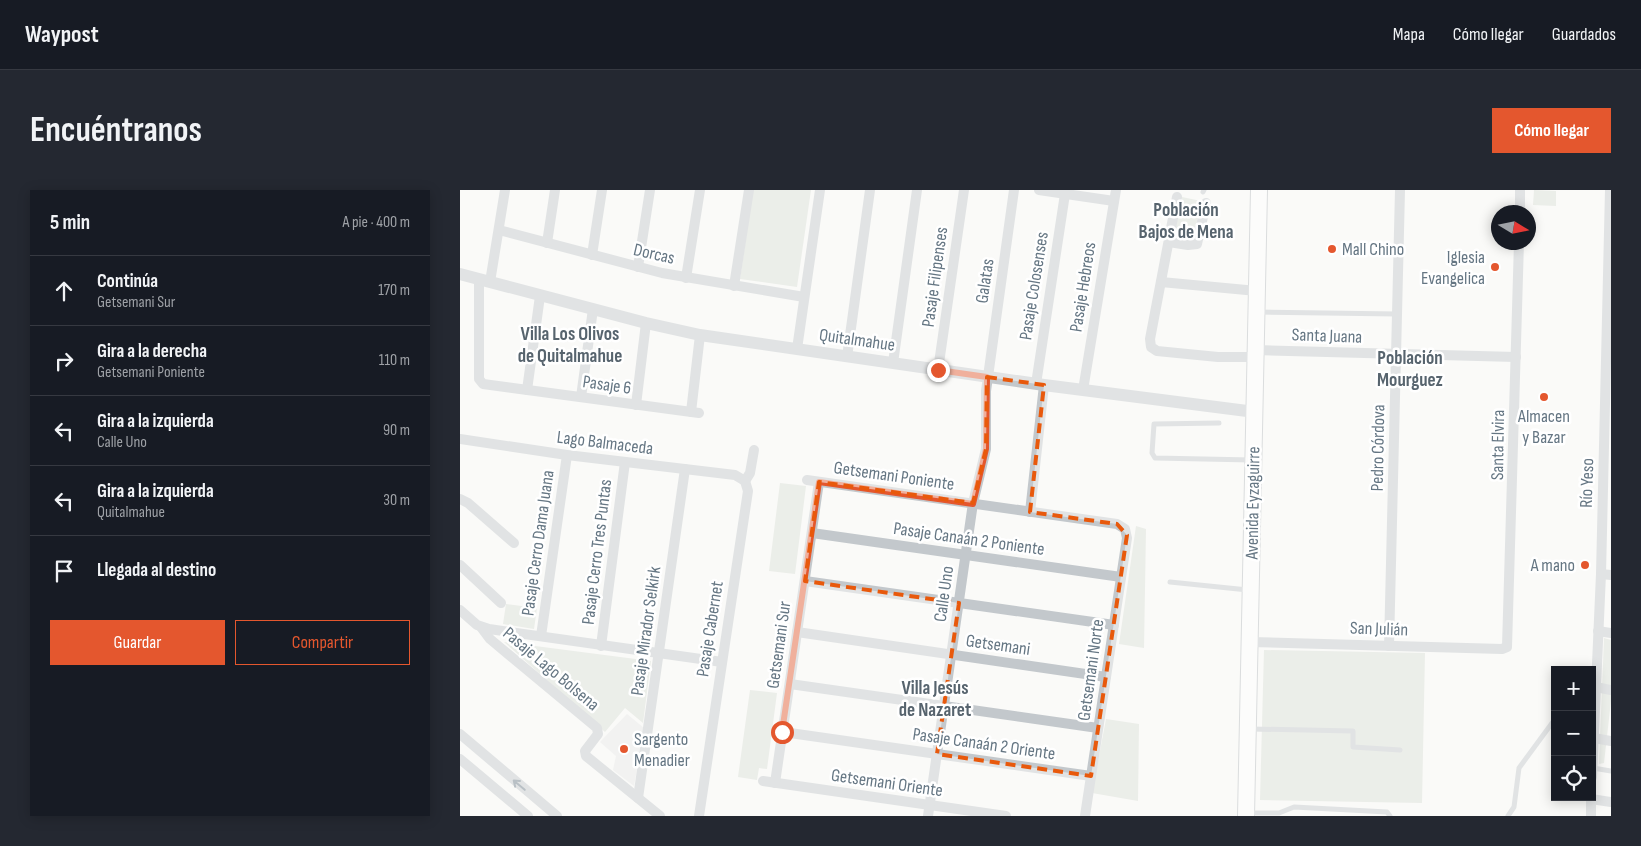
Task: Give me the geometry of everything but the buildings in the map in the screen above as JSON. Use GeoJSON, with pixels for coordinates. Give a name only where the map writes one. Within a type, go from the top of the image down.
{"type":"FeatureCollection","features":[{"type":"Feature","properties":{"kind":"main road","name":"Avenida Eyzaguirre"},"geometry":{"type":"LineString","coordinates":[[1246,814],[1260,190]]}},
{"type":"Feature","properties":{"kind":"street"},"geometry":{"type":"LineString","coordinates":[[484,281],[499,230],[505,190]]}},
{"type":"Feature","properties":{"kind":"street"},"geometry":{"type":"LineString","coordinates":[[547,243],[555,190]]}},
{"type":"Feature","properties":{"kind":"street"},"geometry":{"type":"LineString","coordinates":[[592,255],[602,190]]}},
{"type":"Feature","properties":{"kind":"street"},"geometry":{"type":"LineString","coordinates":[[638,267],[650,190]]}},
{"type":"Feature","properties":{"kind":"street"},"geometry":{"type":"LineString","coordinates":[[686,278],[700,190]]}},
{"type":"Feature","properties":{"kind":"street"},"geometry":{"type":"LineString","coordinates":[[734,286],[749,190]]}},
{"type":"Feature","properties":{"kind":"street"},"geometry":{"type":"LineString","coordinates":[[797,349],[820,190]]}},
{"type":"Feature","properties":{"kind":"street"},"geometry":{"type":"LineString","coordinates":[[847,356],[870,190]]}},
{"type":"Feature","properties":{"kind":"street"},"geometry":{"type":"LineString","coordinates":[[893,363],[917,190]]}},
{"type":"Feature","properties":{"kind":"street","name":"Pasaje Filipenses"},"geometry":{"type":"LineString","coordinates":[[938,370],[964,190]]}},
{"type":"Feature","properties":{"kind":"street","name":"Galatas"},"geometry":{"type":"LineString","coordinates":[[987,377],[1014,190]]}},
{"type":"Feature","properties":{"kind":"street"},"geometry":{"type":"LineString","coordinates":[[1039,190],[1065,194],[1115,195]]}},
{"type":"Feature","properties":{"kind":"street","name":"Pedro Córdova"},"geometry":{"type":"LineString","coordinates":[[1389,646],[1400,190]]}},
{"type":"Feature","properties":{"kind":"street"},"geometry":{"type":"LineString","coordinates":[[1520,190],[1520,205]]}},
{"type":"Feature","properties":{"kind":"street","name":"Río Yeso"},"geometry":{"type":"LineString","coordinates":[[1596,687],[1598,631],[1606,575],[1610,190]]}},
{"type":"Feature","properties":{"kind":"street","name":"Pasaje Colosenses"},"geometry":{"type":"LineString","coordinates":[[1030,512],[1040,384],[1065,194]]}},
{"type":"Feature","properties":{"kind":"street","name":"Pasaje Hebreos"},"geometry":{"type":"LineString","coordinates":[[1083,390],[1115,195]]}},
{"type":"Feature","properties":{"kind":"street"},"geometry":{"type":"LineString","coordinates":[[1177,197],[1161,282],[1257,290]]}},
{"type":"Feature","properties":{"kind":"street"},"geometry":{"type":"LineString","coordinates":[[1169,242],[1188,245],[1197,244],[1206,203]]}},
{"type":"Feature","properties":{"kind":"street","name":"Dorcas"},"geometry":{"type":"LineString","coordinates":[[499,230],[686,278],[804,297]]}},
{"type":"Feature","properties":{"kind":"street","name":"Santa Elvira"},"geometry":{"type":"LineString","coordinates":[[1507,647],[1519,250]]}},
{"type":"Feature","properties":{"kind":"street","name":"Quitalmahue"},"geometry":{"type":"LineString","coordinates":[[460,274],[646,324],[700,335],[987,377],[1255,412]]}},
{"type":"Feature","properties":{"kind":"street","name":"Pasaje 6"},"geometry":{"type":"LineString","coordinates":[[484,281],[481,383],[695,413],[700,335]]}},
{"type":"Feature","properties":{"kind":"street","name":"Santa Juana"},"geometry":{"type":"LineString","coordinates":[[1161,282],[1150,339],[1151,347],[1157,351],[1218,357],[1256,354],[1516,357]]}},
{"type":"Feature","properties":{"kind":"street"},"geometry":{"type":"LineString","coordinates":[[527,390],[540,296]]}},
{"type":"Feature","properties":{"kind":"street"},"geometry":{"type":"LineString","coordinates":[[581,398],[593,309]]}},
{"type":"Feature","properties":{"kind":"street"},"geometry":{"type":"LineString","coordinates":[[636,405],[646,324]]}},
{"type":"Feature","properties":{"kind":"street","name":"Calle Uno"},"geometry":{"type":"LineString","coordinates":[[928,816],[973,504],[986,443],[985,395],[987,377]]}},
{"type":"Feature","properties":{"kind":"street","name":"Lago Balmaceda"},"geometry":{"type":"LineString","coordinates":[[460,439],[567,455],[735,475],[745,481]]}},
{"type":"Feature","properties":{"kind":"street","name":"Pasaje Cabernet"},"geometry":{"type":"LineString","coordinates":[[699,816],[748,491],[745,481],[750,473],[754,450]]}},
{"type":"Feature","properties":{"kind":"street","name":"Pasaje Cerro Dama Juana"},"geometry":{"type":"LineString","coordinates":[[541,636],[567,455]]}},
{"type":"Feature","properties":{"kind":"street","name":"Pasaje Cerro Tres Puntas"},"geometry":{"type":"LineString","coordinates":[[601,646],[625,462]]}},
{"type":"Feature","properties":{"kind":"street","name":"Pasaje Mirador Selkirk"},"geometry":{"type":"LineString","coordinates":[[638,798],[685,469]]}},
{"type":"Feature","properties":{"kind":"street","name":"Getsemani Poniente"},"geometry":{"type":"LineString","coordinates":[[807,480],[1117,524],[1125,529]]}},
{"type":"Feature","properties":{"kind":"street","name":"Getsemani Sur"},"geometry":{"type":"LineString","coordinates":[[775,783],[819,482]]}},
{"type":"Feature","properties":{"kind":"street"},"geometry":{"type":"LineString","coordinates":[[460,499],[468,503],[514,543]]}},
{"type":"Feature","properties":{"kind":"street","name":"Getsemani Norte"},"geometry":{"type":"LineString","coordinates":[[1085,816],[1127,538],[1125,529]]}},
{"type":"Feature","properties":{"kind":"street","name":"Pasaje Canaán 2 Poniente"},"geometry":{"type":"LineString","coordinates":[[812,533],[1121,577]]}},
{"type":"Feature","properties":{"kind":"street"},"geometry":{"type":"LineString","coordinates":[[460,565],[501,603]]}},
{"type":"Feature","properties":{"kind":"street"},"geometry":{"type":"LineString","coordinates":[[805,581],[1114,625]]}},
{"type":"Feature","properties":{"kind":"street","name":"Pasaje Lago Bolsena"},"geometry":{"type":"LineString","coordinates":[[460,610],[481,627],[490,639],[597,728],[598,736],[585,751],[585,755],[660,816]]}},
{"type":"Feature","properties":{"kind":"street","name":"Pasaje Lago Bolsena"},"geometry":{"type":"LineString","coordinates":[[481,627],[601,646],[722,662]]}},
{"type":"Feature","properties":{"kind":"street"},"geometry":{"type":"LineString","coordinates":[[1598,631],[1611,633]]}},
{"type":"Feature","properties":{"kind":"street","name":"Getsemani"},"geometry":{"type":"LineString","coordinates":[[797,632],[1106,677]]}},
{"type":"Feature","properties":{"kind":"street","name":"San Julián"},"geometry":{"type":"LineString","coordinates":[[1250,642],[1502,649],[1507,647]]}},
{"type":"Feature","properties":{"kind":"street"},"geometry":{"type":"LineString","coordinates":[[790,684],[1098,728]]}},
{"type":"Feature","properties":{"kind":"street"},"geometry":{"type":"LineString","coordinates":[[1596,687],[1611,690]]}},
{"type":"Feature","properties":{"kind":"street","name":"Pasaje Canaán 2 Oriente"},"geometry":{"type":"LineString","coordinates":[[782,732],[1091,776]]}},
{"type":"Feature","properties":{"kind":"street"},"geometry":{"type":"LineString","coordinates":[[460,734],[557,816]]}},
{"type":"Feature","properties":{"kind":"street"},"geometry":{"type":"LineString","coordinates":[[1596,738],[1611,741]]}},
{"type":"Feature","properties":{"kind":"street"},"geometry":{"type":"LineString","coordinates":[[460,759],[528,816]]}},
{"type":"Feature","properties":{"kind":"street","name":"Getsemani Oriente"},"geometry":{"type":"LineString","coordinates":[[763,782],[1006,816]]}},
{"type":"Feature","properties":{"kind":"street"},"geometry":{"type":"LineString","coordinates":[[1596,799],[1611,802]]}},
{"type":"Feature","properties":{"kind":"street"},"geometry":{"type":"LineString","coordinates":[[1591,801],[1591,816]]}},
{"type":"Feature","properties":{"kind":"lane"},"geometry":{"type":"LineString","coordinates":[[1257,312],[1397,314]]}},
{"type":"Feature","properties":{"kind":"lane"},"geometry":{"type":"LineString","coordinates":[[1219,424],[1154,424],[1152,453],[1154,458],[1254,460]]}},
{"type":"Feature","properties":{"kind":"lane"},"geometry":{"type":"LineString","coordinates":[[1170,582],[1251,590]]}},
{"type":"Feature","properties":{"kind":"lane"},"geometry":{"type":"LineString","coordinates":[[1508,816],[1514,807],[1519,768],[1551,724]]}},
{"type":"Feature","properties":{"kind":"lane"},"geometry":{"type":"LineString","coordinates":[[1248,729],[1353,731],[1353,747],[1400,750]]}},
{"type":"Feature","properties":{"kind":"lane"},"geometry":{"type":"LineString","coordinates":[[1596,768],[1611,771]]}},
{"type":"Feature","properties":{"kind":"lane"},"geometry":{"type":"LineString","coordinates":[[1246,814],[1279,813],[1294,808],[1387,812],[1390,816]]}},
{"type":"Feature","properties":{"kind":"highlighted area"},"geometry":{"type":"Polygon","coordinates":[[[987,377],[1044,385],[1030,512],[1117,524],[1127,535],[1091,776],[937,754],[959,603],[805,581],[819,482],[973,503],[986,449],[987,377]]]}},
{"type":"Feature","properties":{"kind":"shaded area"},"geometry":{"type":"Polygon","coordinates":[[[753,190],[811,190],[797,287],[740,279],[753,190]]]}},
{"type":"Feature","properties":{"kind":"shaded area"},"geometry":{"type":"Polygon","coordinates":[[[1534,190],[1556,191],[1556,206],[1533,205],[1534,190]]]}},
{"type":"Feature","properties":{"kind":"shaded area"},"geometry":{"type":"Polygon","coordinates":[[[1182,197],[1201,201],[1193,240],[1174,236],[1182,197]]]}},
{"type":"Feature","properties":{"kind":"shaded area"},"geometry":{"type":"Polygon","coordinates":[[[780,483],[806,486],[795,574],[769,571],[780,483]]]}},
{"type":"Feature","properties":{"kind":"shaded area"},"geometry":{"type":"Polygon","coordinates":[[[1136,526],[1146,529],[1144,648],[1119,644],[1136,526]]]}},
{"type":"Feature","properties":{"kind":"shaded area"},"geometry":{"type":"Polygon","coordinates":[[[506,604],[537,608],[534,629],[503,624],[506,604]]]}},
{"type":"Feature","properties":{"kind":"shaded area"},"geometry":{"type":"Polygon","coordinates":[[[1604,638],[1611,640],[1611,701],[1604,763],[1599,764],[1604,638]]]}},
{"type":"Feature","properties":{"kind":"shaded area"},"geometry":{"type":"Polygon","coordinates":[[[504,642],[651,661],[643,723],[625,708],[605,732],[504,642]]]}},
{"type":"Feature","properties":{"kind":"shaded area"},"geometry":{"type":"Polygon","coordinates":[[[1264,650],[1425,653],[1422,803],[1260,800],[1264,650]]]}},
{"type":"Feature","properties":{"kind":"shaded area"},"geometry":{"type":"Polygon","coordinates":[[[750,690],[777,693],[767,769],[759,768],[757,780],[738,777],[750,690]]]}},
{"type":"Feature","properties":{"kind":"shaded area","name":"Sargento Menadier"},"geometry":{"type":"Polygon","coordinates":[[[627,714],[644,728],[634,786],[613,770],[616,756],[600,742],[627,714]]]}},
{"type":"Feature","properties":{"kind":"shaded area"},"geometry":{"type":"Polygon","coordinates":[[[1106,719],[1139,724],[1138,801],[1092,793],[1106,719]]]}},
{"type":"Feature","properties":{"kind":"place","name":"Mall Chino"},"geometry":{"type":"Point","coordinates":[1332,249]}},
{"type":"Feature","properties":{"kind":"place","name":"Iglesia Evangelica"},"geometry":{"type":"Point","coordinates":[1495,267]}},
{"type":"Feature","properties":{"kind":"place","name":"Almacen y Bazar"},"geometry":{"type":"Point","coordinates":[1544,397]}},
{"type":"Feature","properties":{"kind":"place","name":"A mano"},"geometry":{"type":"Point","coordinates":[1585,565]}},
{"type":"Feature","properties":{"kind":"place","name":"Sargento Menadier"},"geometry":{"type":"Point","coordinates":[624,749]}},
{"type":"Feature","properties":{"kind":"district","name":"Población Bajos de Mena"},"geometry":{"type":"Point","coordinates":[1186,221]}},
{"type":"Feature","properties":{"kind":"district","name":"Villa Los Olivos de Quitalmahue"},"geometry":{"type":"Point","coordinates":[570,345]}},
{"type":"Feature","properties":{"kind":"district","name":"Población Mourguez"},"geometry":{"type":"Point","coordinates":[1410,369]}},
{"type":"Feature","properties":{"kind":"district","name":"Villa Jesús de Nazaret"},"geometry":{"type":"Point","coordinates":[935,699]}},
{"type":"Feature","properties":{"kind":"route"},"geometry":{"type":"LineString","coordinates":[[782,732],[819,482],[973,504],[986,449],[985,395],[987,377],[938,370]]}}]}
